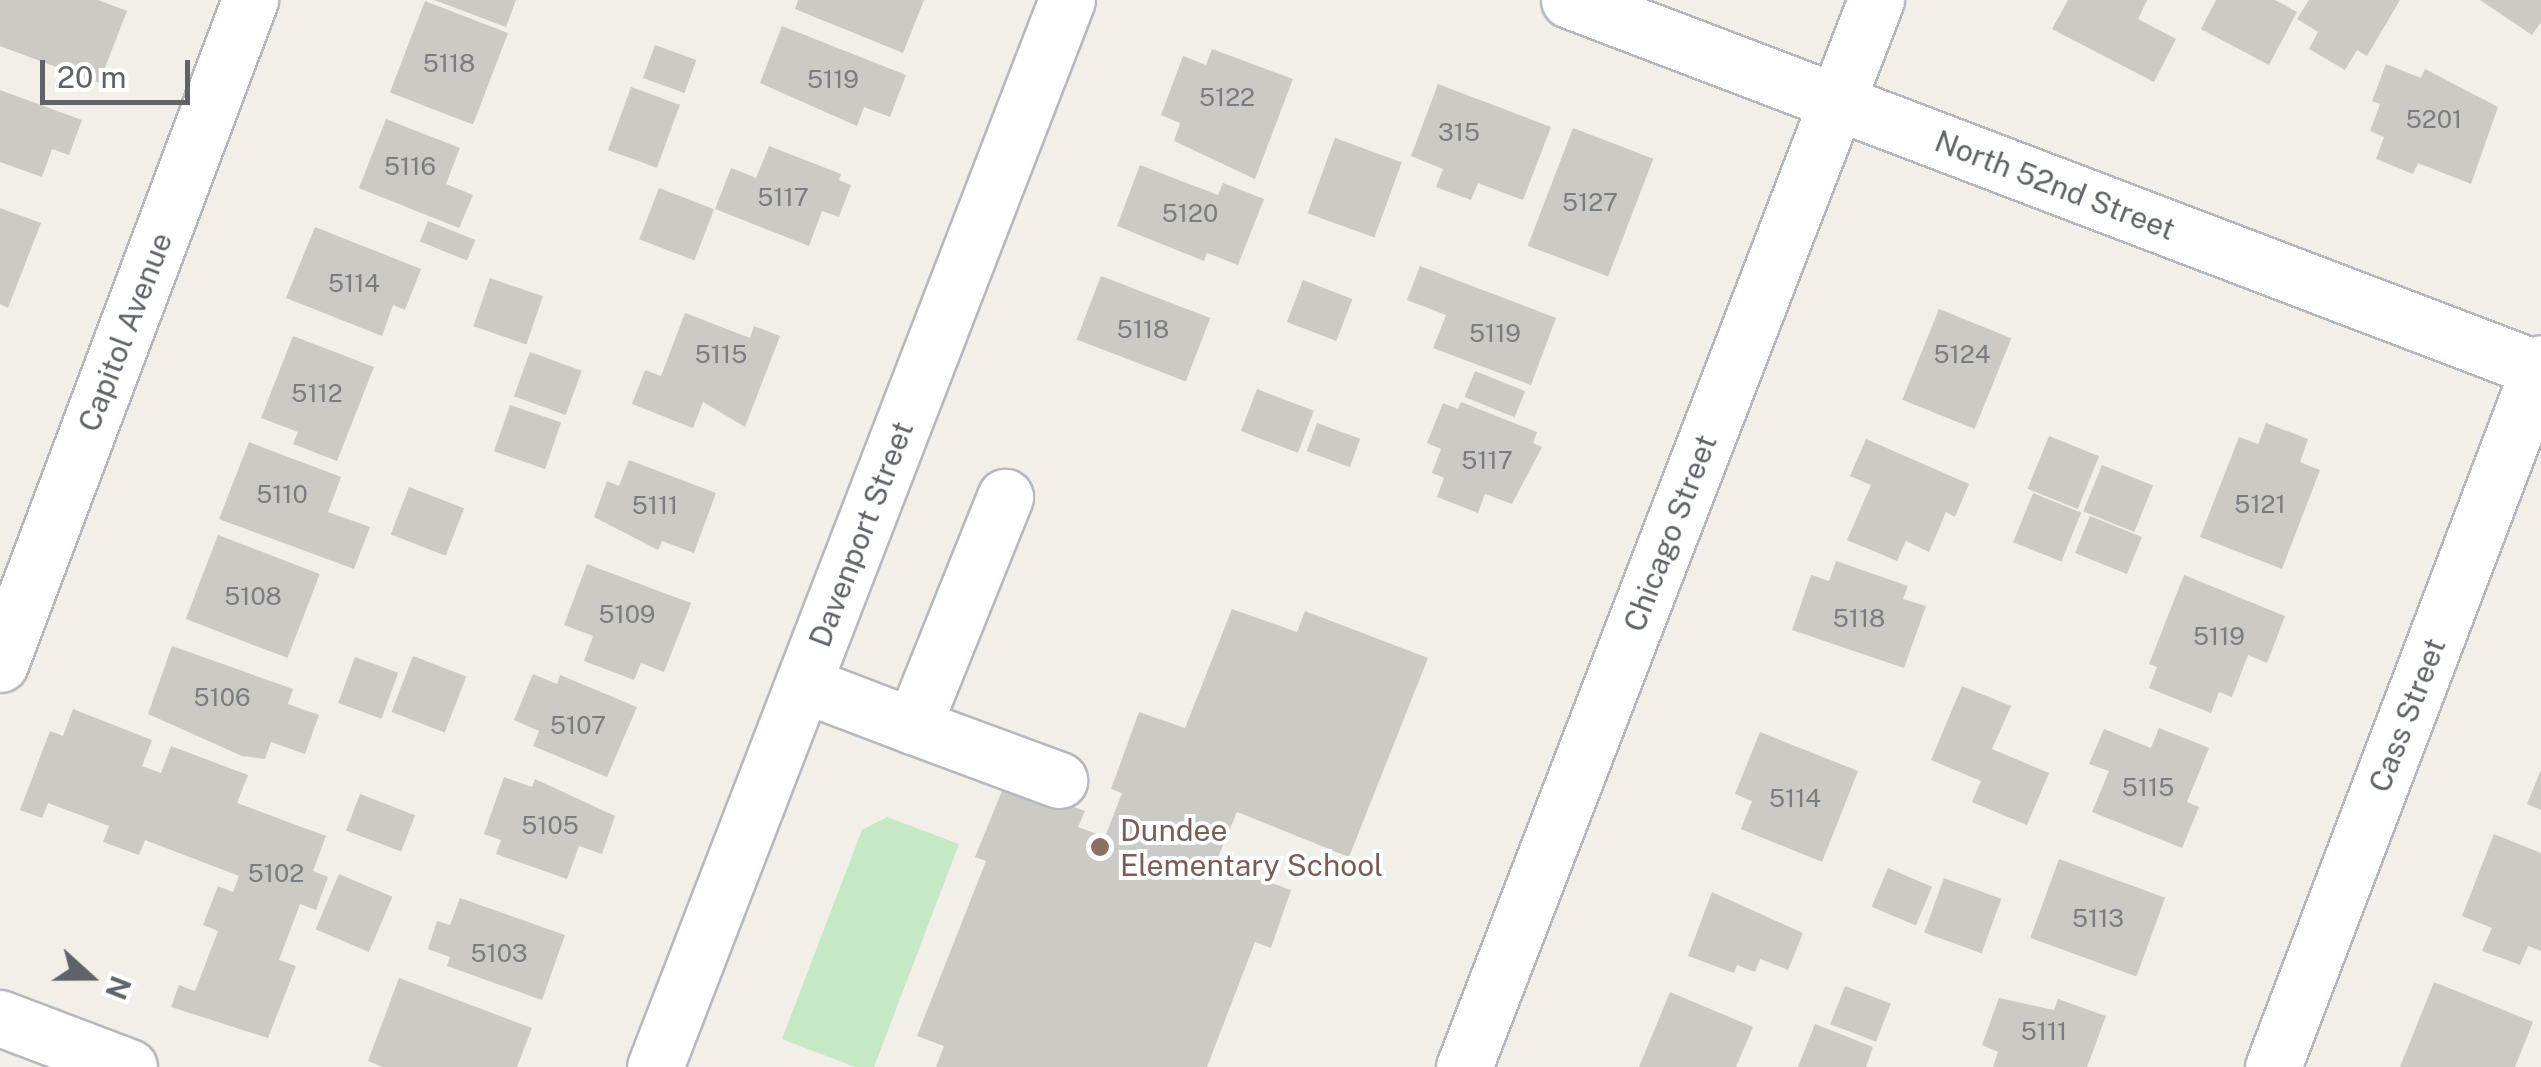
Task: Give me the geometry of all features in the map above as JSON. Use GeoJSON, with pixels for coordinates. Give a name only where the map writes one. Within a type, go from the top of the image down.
{"type":"FeatureCollection","features":[{"type":"Feature","properties":{"kind":"street","name":"Capitol Avenue"},"geometry":{"type":"LineString","coordinates":[[0,664],[250,0]]}},
{"type":"Feature","properties":{"kind":"street","name":"Davenport Street"},"geometry":{"type":"LineString","coordinates":[[656,1067],[1067,0]]}},
{"type":"Feature","properties":{"kind":"street","name":"North 52nd Street"},"geometry":{"type":"LineString","coordinates":[[1569,0],[2540,367]]}},
{"type":"Feature","properties":{"kind":"street","name":"Chicago Street"},"geometry":{"type":"LineString","coordinates":[[1464,1067],[1876,0]]}},
{"type":"Feature","properties":{"kind":"street","name":"Cass Street"},"geometry":{"type":"LineString","coordinates":[[2272,1067],[2540,367]]}},
{"type":"Feature","properties":{"kind":"street"},"geometry":{"type":"LineString","coordinates":[[913,726],[1005,497]]}},
{"type":"Feature","properties":{"kind":"street"},"geometry":{"type":"LineString","coordinates":[[804,684],[1059,780]]}},
{"type":"Feature","properties":{"kind":"street"},"geometry":{"type":"LineString","coordinates":[[0,1018],[129,1067]]}},
{"type":"Feature","properties":{"kind":"green space"},"geometry":{"type":"Polygon","coordinates":[[[887,817],[959,844],[874,1067],[855,1067],[782,1039],[862,830],[887,817]]]}},
{"type":"Feature","properties":{"kind":"building"},"geometry":{"type":"Polygon","coordinates":[[[0,0],[98,0],[127,11],[99,83],[0,46],[0,0]]]}},
{"type":"Feature","properties":{"kind":"building"},"geometry":{"type":"Polygon","coordinates":[[[434,0],[516,0],[506,27],[434,0]]]}},
{"type":"Feature","properties":{"kind":"building"},"geometry":{"type":"Polygon","coordinates":[[[798,0],[924,0],[903,53],[795,9],[798,0]]]}},
{"type":"Feature","properties":{"kind":"building"},"geometry":{"type":"Polygon","coordinates":[[[2068,0],[2147,0],[2138,19],[2176,39],[2154,82],[2052,29],[2068,0]]]}},
{"type":"Feature","properties":{"kind":"building"},"geometry":{"type":"Polygon","coordinates":[[[2216,0],[2275,0],[2297,12],[2269,65],[2201,29],[2216,0]]]}},
{"type":"Feature","properties":{"kind":"building"},"geometry":{"type":"Polygon","coordinates":[[[2309,0],[2400,0],[2367,56],[2357,50],[2345,70],[2309,49],[2318,32],[2297,19],[2309,0]]]}},
{"type":"Feature","properties":{"kind":"building"},"geometry":{"type":"Polygon","coordinates":[[[2480,0],[2541,0],[2541,22],[2532,35],[2480,0]]]}},
{"type":"Feature","properties":{"kind":"building"},"geometry":{"type":"Polygon","coordinates":[[[425,1],[508,33],[473,124],[390,92],[425,1]]]}},
{"type":"Feature","properties":{"kind":"building"},"geometry":{"type":"Polygon","coordinates":[[[782,26],[906,75],[890,117],[864,107],[857,126],[760,83],[782,26]]]}},
{"type":"Feature","properties":{"kind":"building"},"geometry":{"type":"Polygon","coordinates":[[[655,45],[696,60],[684,93],[643,78],[655,45]]]}},
{"type":"Feature","properties":{"kind":"building"},"geometry":{"type":"Polygon","coordinates":[[[1212,49],[1293,79],[1255,179],[1174,141],[1180,123],[1161,115],[1183,56],[1206,65],[1212,49]]]}},
{"type":"Feature","properties":{"kind":"building"},"geometry":{"type":"Polygon","coordinates":[[[2386,64],[2421,78],[2425,69],[2498,107],[2471,184],[2418,163],[2413,174],[2376,159],[2384,137],[2370,131],[2380,104],[2372,101],[2386,64]]]}},
{"type":"Feature","properties":{"kind":"building"},"geometry":{"type":"Polygon","coordinates":[[[1438,84],[1551,127],[1523,200],[1478,183],[1471,200],[1436,187],[1443,169],[1411,156],[1438,84]]]}},
{"type":"Feature","properties":{"kind":"building"},"geometry":{"type":"Polygon","coordinates":[[[631,87],[680,105],[657,168],[608,150],[631,87]]]}},
{"type":"Feature","properties":{"kind":"building"},"geometry":{"type":"Polygon","coordinates":[[[0,90],[82,120],[69,155],[52,149],[42,177],[0,162],[0,90]]]}},
{"type":"Feature","properties":{"kind":"building"},"geometry":{"type":"Polygon","coordinates":[[[386,119],[460,148],[446,184],[473,195],[459,228],[359,188],[386,119]]]}},
{"type":"Feature","properties":{"kind":"building"},"geometry":{"type":"Polygon","coordinates":[[[1573,128],[1653,159],[1608,276],[1528,246],[1573,128]]]}},
{"type":"Feature","properties":{"kind":"building"},"geometry":{"type":"Polygon","coordinates":[[[1335,138],[1402,162],[1374,237],[1308,213],[1335,138]]]}},
{"type":"Feature","properties":{"kind":"building"},"geometry":{"type":"Polygon","coordinates":[[[769,146],[841,174],[839,180],[851,185],[839,217],[822,211],[809,246],[715,209],[731,168],[756,178],[769,146]]]}},
{"type":"Feature","properties":{"kind":"building"},"geometry":{"type":"Polygon","coordinates":[[[1140,165],[1218,195],[1223,183],[1264,199],[1238,265],[1207,253],[1204,261],[1117,226],[1140,165]]]}},
{"type":"Feature","properties":{"kind":"building"},"geometry":{"type":"Polygon","coordinates":[[[659,188],[714,209],[694,260],[639,239],[659,188]]]}},
{"type":"Feature","properties":{"kind":"building"},"geometry":{"type":"Polygon","coordinates":[[[0,208],[41,223],[8,308],[0,304],[0,208]]]}},
{"type":"Feature","properties":{"kind":"building"},"geometry":{"type":"Polygon","coordinates":[[[428,221],[475,240],[467,261],[420,241],[428,221]]]}},
{"type":"Feature","properties":{"kind":"building"},"geometry":{"type":"Polygon","coordinates":[[[315,227],[421,269],[405,310],[393,305],[382,336],[286,298],[315,227]]]}},
{"type":"Feature","properties":{"kind":"building"},"geometry":{"type":"Polygon","coordinates":[[[1420,266],[1556,318],[1531,385],[1433,348],[1446,315],[1407,300],[1420,266]]]}},
{"type":"Feature","properties":{"kind":"building"},"geometry":{"type":"Polygon","coordinates":[[[1101,276],[1210,318],[1186,381],[1077,339],[1101,276]]]}},
{"type":"Feature","properties":{"kind":"building"},"geometry":{"type":"Polygon","coordinates":[[[490,278],[543,296],[526,344],[473,326],[490,278]]]}},
{"type":"Feature","properties":{"kind":"building"},"geometry":{"type":"Polygon","coordinates":[[[1303,280],[1352,299],[1336,341],[1287,322],[1303,280]]]}},
{"type":"Feature","properties":{"kind":"building"},"geometry":{"type":"Polygon","coordinates":[[[1939,309],[2011,338],[1975,429],[1902,400],[1939,309]]]}},
{"type":"Feature","properties":{"kind":"building"},"geometry":{"type":"Polygon","coordinates":[[[685,313],[750,338],[754,326],[780,336],[745,427],[703,402],[693,428],[632,404],[645,370],[661,376],[685,313]]]}},
{"type":"Feature","properties":{"kind":"building"},"geometry":{"type":"Polygon","coordinates":[[[293,336],[374,367],[337,461],[293,444],[298,432],[261,418],[293,336]]]}},
{"type":"Feature","properties":{"kind":"building"},"geometry":{"type":"Polygon","coordinates":[[[530,352],[582,371],[566,415],[514,396],[530,352]]]}},
{"type":"Feature","properties":{"kind":"building"},"geometry":{"type":"Polygon","coordinates":[[[1475,371],[1525,391],[1515,417],[1465,397],[1475,371]]]}},
{"type":"Feature","properties":{"kind":"building"},"geometry":{"type":"Polygon","coordinates":[[[1257,389],[1314,411],[1298,453],[1241,431],[1257,389]]]}},
{"type":"Feature","properties":{"kind":"building"},"geometry":{"type":"Polygon","coordinates":[[[1461,402],[1537,432],[1533,443],[1542,447],[1512,504],[1485,494],[1478,513],[1437,497],[1444,478],[1432,473],[1441,449],[1427,443],[1443,403],[1458,409],[1461,402]]]}},
{"type":"Feature","properties":{"kind":"building"},"geometry":{"type":"Polygon","coordinates":[[[510,405],[561,423],[545,469],[494,451],[510,405]]]}},
{"type":"Feature","properties":{"kind":"building"},"geometry":{"type":"Polygon","coordinates":[[[1317,423],[1360,439],[1350,467],[1307,451],[1317,423]]]}},
{"type":"Feature","properties":{"kind":"building"},"geometry":{"type":"Polygon","coordinates":[[[2266,423],[2308,439],[2300,462],[2320,470],[2282,569],[2200,537],[2239,437],[2258,444],[2266,423]]]}},
{"type":"Feature","properties":{"kind":"building"},"geometry":{"type":"Polygon","coordinates":[[[2049,436],[2099,456],[2078,509],[2028,489],[2049,436]]]}},
{"type":"Feature","properties":{"kind":"building"},"geometry":{"type":"Polygon","coordinates":[[[1866,439],[1969,484],[1955,517],[1946,512],[1929,552],[1906,541],[1897,561],[1847,540],[1871,485],[1850,476],[1866,439]]]}},
{"type":"Feature","properties":{"kind":"building"},"geometry":{"type":"Polygon","coordinates":[[[249,442],[341,477],[328,512],[370,527],[354,569],[219,519],[249,442]]]}},
{"type":"Feature","properties":{"kind":"building"},"geometry":{"type":"Polygon","coordinates":[[[629,460],[716,493],[694,553],[662,541],[658,550],[594,517],[607,481],[619,486],[629,460]]]}},
{"type":"Feature","properties":{"kind":"building"},"geometry":{"type":"Polygon","coordinates":[[[2102,465],[2153,486],[2134,532],[2083,511],[2102,465]]]}},
{"type":"Feature","properties":{"kind":"building"},"geometry":{"type":"Polygon","coordinates":[[[409,487],[464,508],[446,556],[391,535],[409,487]]]}},
{"type":"Feature","properties":{"kind":"building"},"geometry":{"type":"Polygon","coordinates":[[[2033,493],[2081,512],[2061,562],[2013,542],[2033,493]]]}},
{"type":"Feature","properties":{"kind":"building"},"geometry":{"type":"Polygon","coordinates":[[[2090,516],[2142,537],[2127,574],[2075,553],[2090,516]]]}},
{"type":"Feature","properties":{"kind":"building"},"geometry":{"type":"Polygon","coordinates":[[[218,535],[320,574],[288,658],[186,619],[218,535]]]}},
{"type":"Feature","properties":{"kind":"building"},"geometry":{"type":"Polygon","coordinates":[[[1836,561],[1908,586],[1903,599],[1926,606],[1904,668],[1792,630],[1811,575],[1829,581],[1836,561]]]}},
{"type":"Feature","properties":{"kind":"building"},"geometry":{"type":"Polygon","coordinates":[[[587,564],[691,603],[664,672],[641,663],[634,680],[584,661],[593,636],[564,625],[587,564]]]}},
{"type":"Feature","properties":{"kind":"building"},"geometry":{"type":"Polygon","coordinates":[[[2184,575],[2285,616],[2267,663],[2248,655],[2232,697],[2219,692],[2211,713],[2149,688],[2157,667],[2149,664],[2184,575]]]}},
{"type":"Feature","properties":{"kind":"building","name":"Dundee Elementary School"},"geometry":{"type":"Polygon","coordinates":[[[1232,609],[1297,632],[1305,611],[1428,658],[1349,857],[1237,812],[1216,862],[1291,890],[1271,948],[1255,942],[1207,1067],[936,1067],[944,1046],[917,1036],[986,861],[975,857],[1006,781],[1085,811],[1078,827],[1105,837],[1122,793],[1111,789],[1139,712],[1185,728],[1232,609]]]}},
{"type":"Feature","properties":{"kind":"building"},"geometry":{"type":"Polygon","coordinates":[[[172,646],[293,689],[288,704],[319,715],[305,754],[271,742],[265,759],[242,756],[148,714],[172,646]]]}},
{"type":"Feature","properties":{"kind":"building"},"geometry":{"type":"Polygon","coordinates":[[[413,656],[466,676],[445,732],[391,712],[413,656]]]}},
{"type":"Feature","properties":{"kind":"building"},"geometry":{"type":"Polygon","coordinates":[[[355,657],[398,673],[381,719],[338,703],[355,657]]]}},
{"type":"Feature","properties":{"kind":"building"},"geometry":{"type":"Polygon","coordinates":[[[533,674],[557,684],[560,675],[637,707],[607,777],[533,746],[539,731],[514,720],[533,674]]]}},
{"type":"Feature","properties":{"kind":"building"},"geometry":{"type":"Polygon","coordinates":[[[1962,686],[2011,706],[1992,749],[2049,773],[2027,825],[1972,802],[1981,781],[1931,760],[1962,686]]]}},
{"type":"Feature","properties":{"kind":"building"},"geometry":{"type":"Polygon","coordinates":[[[73,709],[152,740],[142,766],[161,773],[171,746],[248,775],[237,803],[326,836],[313,871],[328,877],[316,910],[300,904],[279,960],[296,966],[268,1038],[171,1007],[179,985],[195,991],[218,931],[203,925],[218,886],[233,892],[239,876],[145,840],[139,855],[103,842],[109,826],[48,803],[42,818],[20,810],[50,731],[63,736],[73,709]]]}},
{"type":"Feature","properties":{"kind":"building"},"geometry":{"type":"Polygon","coordinates":[[[2159,728],[2209,748],[2187,802],[2199,807],[2182,848],[2092,812],[2109,771],[2089,764],[2104,729],[2151,748],[2159,728]]]}},
{"type":"Feature","properties":{"kind":"building"},"geometry":{"type":"Polygon","coordinates":[[[1760,732],[1858,771],[1822,862],[1741,829],[1752,801],[1735,794],[1760,732]]]}},
{"type":"Feature","properties":{"kind":"building"},"geometry":{"type":"Polygon","coordinates":[[[2541,770],[2541,810],[2527,804],[2541,770]]]}},
{"type":"Feature","properties":{"kind":"building"},"geometry":{"type":"Polygon","coordinates":[[[504,777],[532,787],[535,779],[615,816],[602,854],[579,846],[567,879],[496,854],[501,840],[484,834],[504,777]]]}},
{"type":"Feature","properties":{"kind":"building"},"geometry":{"type":"Polygon","coordinates":[[[360,794],[415,815],[401,852],[346,830],[360,794]]]}},
{"type":"Feature","properties":{"kind":"building"},"geometry":{"type":"Polygon","coordinates":[[[2494,834],[2541,853],[2541,951],[2528,946],[2520,965],[2482,951],[2492,928],[2462,916],[2494,834]]]}},
{"type":"Feature","properties":{"kind":"building"},"geometry":{"type":"Polygon","coordinates":[[[2059,859],[2165,898],[2136,977],[2030,938],[2059,859]]]}},
{"type":"Feature","properties":{"kind":"building"},"geometry":{"type":"Polygon","coordinates":[[[1888,868],[1932,887],[1916,925],[1872,907],[1888,868]]]}},
{"type":"Feature","properties":{"kind":"building"},"geometry":{"type":"Polygon","coordinates":[[[339,874],[392,897],[369,952],[316,929],[339,874]]]}},
{"type":"Feature","properties":{"kind":"building"},"geometry":{"type":"Polygon","coordinates":[[[1944,878],[2001,899],[1981,953],[1924,933],[1944,878]]]}},
{"type":"Feature","properties":{"kind":"building"},"geometry":{"type":"Polygon","coordinates":[[[1712,892],[1803,933],[1788,970],[1760,959],[1755,972],[1737,965],[1734,973],[1688,956],[1712,892]]]}},
{"type":"Feature","properties":{"kind":"building"},"geometry":{"type":"Polygon","coordinates":[[[460,898],[565,935],[542,1000],[447,966],[450,957],[428,949],[437,921],[450,925],[460,898]]]}},
{"type":"Feature","properties":{"kind":"building"},"geometry":{"type":"Polygon","coordinates":[[[399,978],[532,1028],[517,1067],[383,1067],[368,1061],[399,978]]]}},
{"type":"Feature","properties":{"kind":"building"},"geometry":{"type":"Polygon","coordinates":[[[2434,982],[2533,1022],[2515,1067],[2400,1067],[2434,982]]]}},
{"type":"Feature","properties":{"kind":"building"},"geometry":{"type":"Polygon","coordinates":[[[1845,986],[1891,1004],[1876,1042],[1830,1024],[1845,986]]]}},
{"type":"Feature","properties":{"kind":"building"},"geometry":{"type":"Polygon","coordinates":[[[1670,992],[1753,1027],[1736,1067],[1639,1067],[1670,992]]]}},
{"type":"Feature","properties":{"kind":"building"},"geometry":{"type":"Polygon","coordinates":[[[1999,998],[2054,1010],[2058,999],[2106,1016],[2087,1067],[1993,1067],[1998,1052],[1982,1045],[1999,998]]]}},
{"type":"Feature","properties":{"kind":"building"},"geometry":{"type":"Polygon","coordinates":[[[1815,1024],[1873,1047],[1866,1067],[1798,1067],[1815,1024]]]}},
{"type":"Feature","properties":{"kind":"place","name":"Dundee Elementary School"},"geometry":{"type":"Point","coordinates":[1100,847]}}]}
